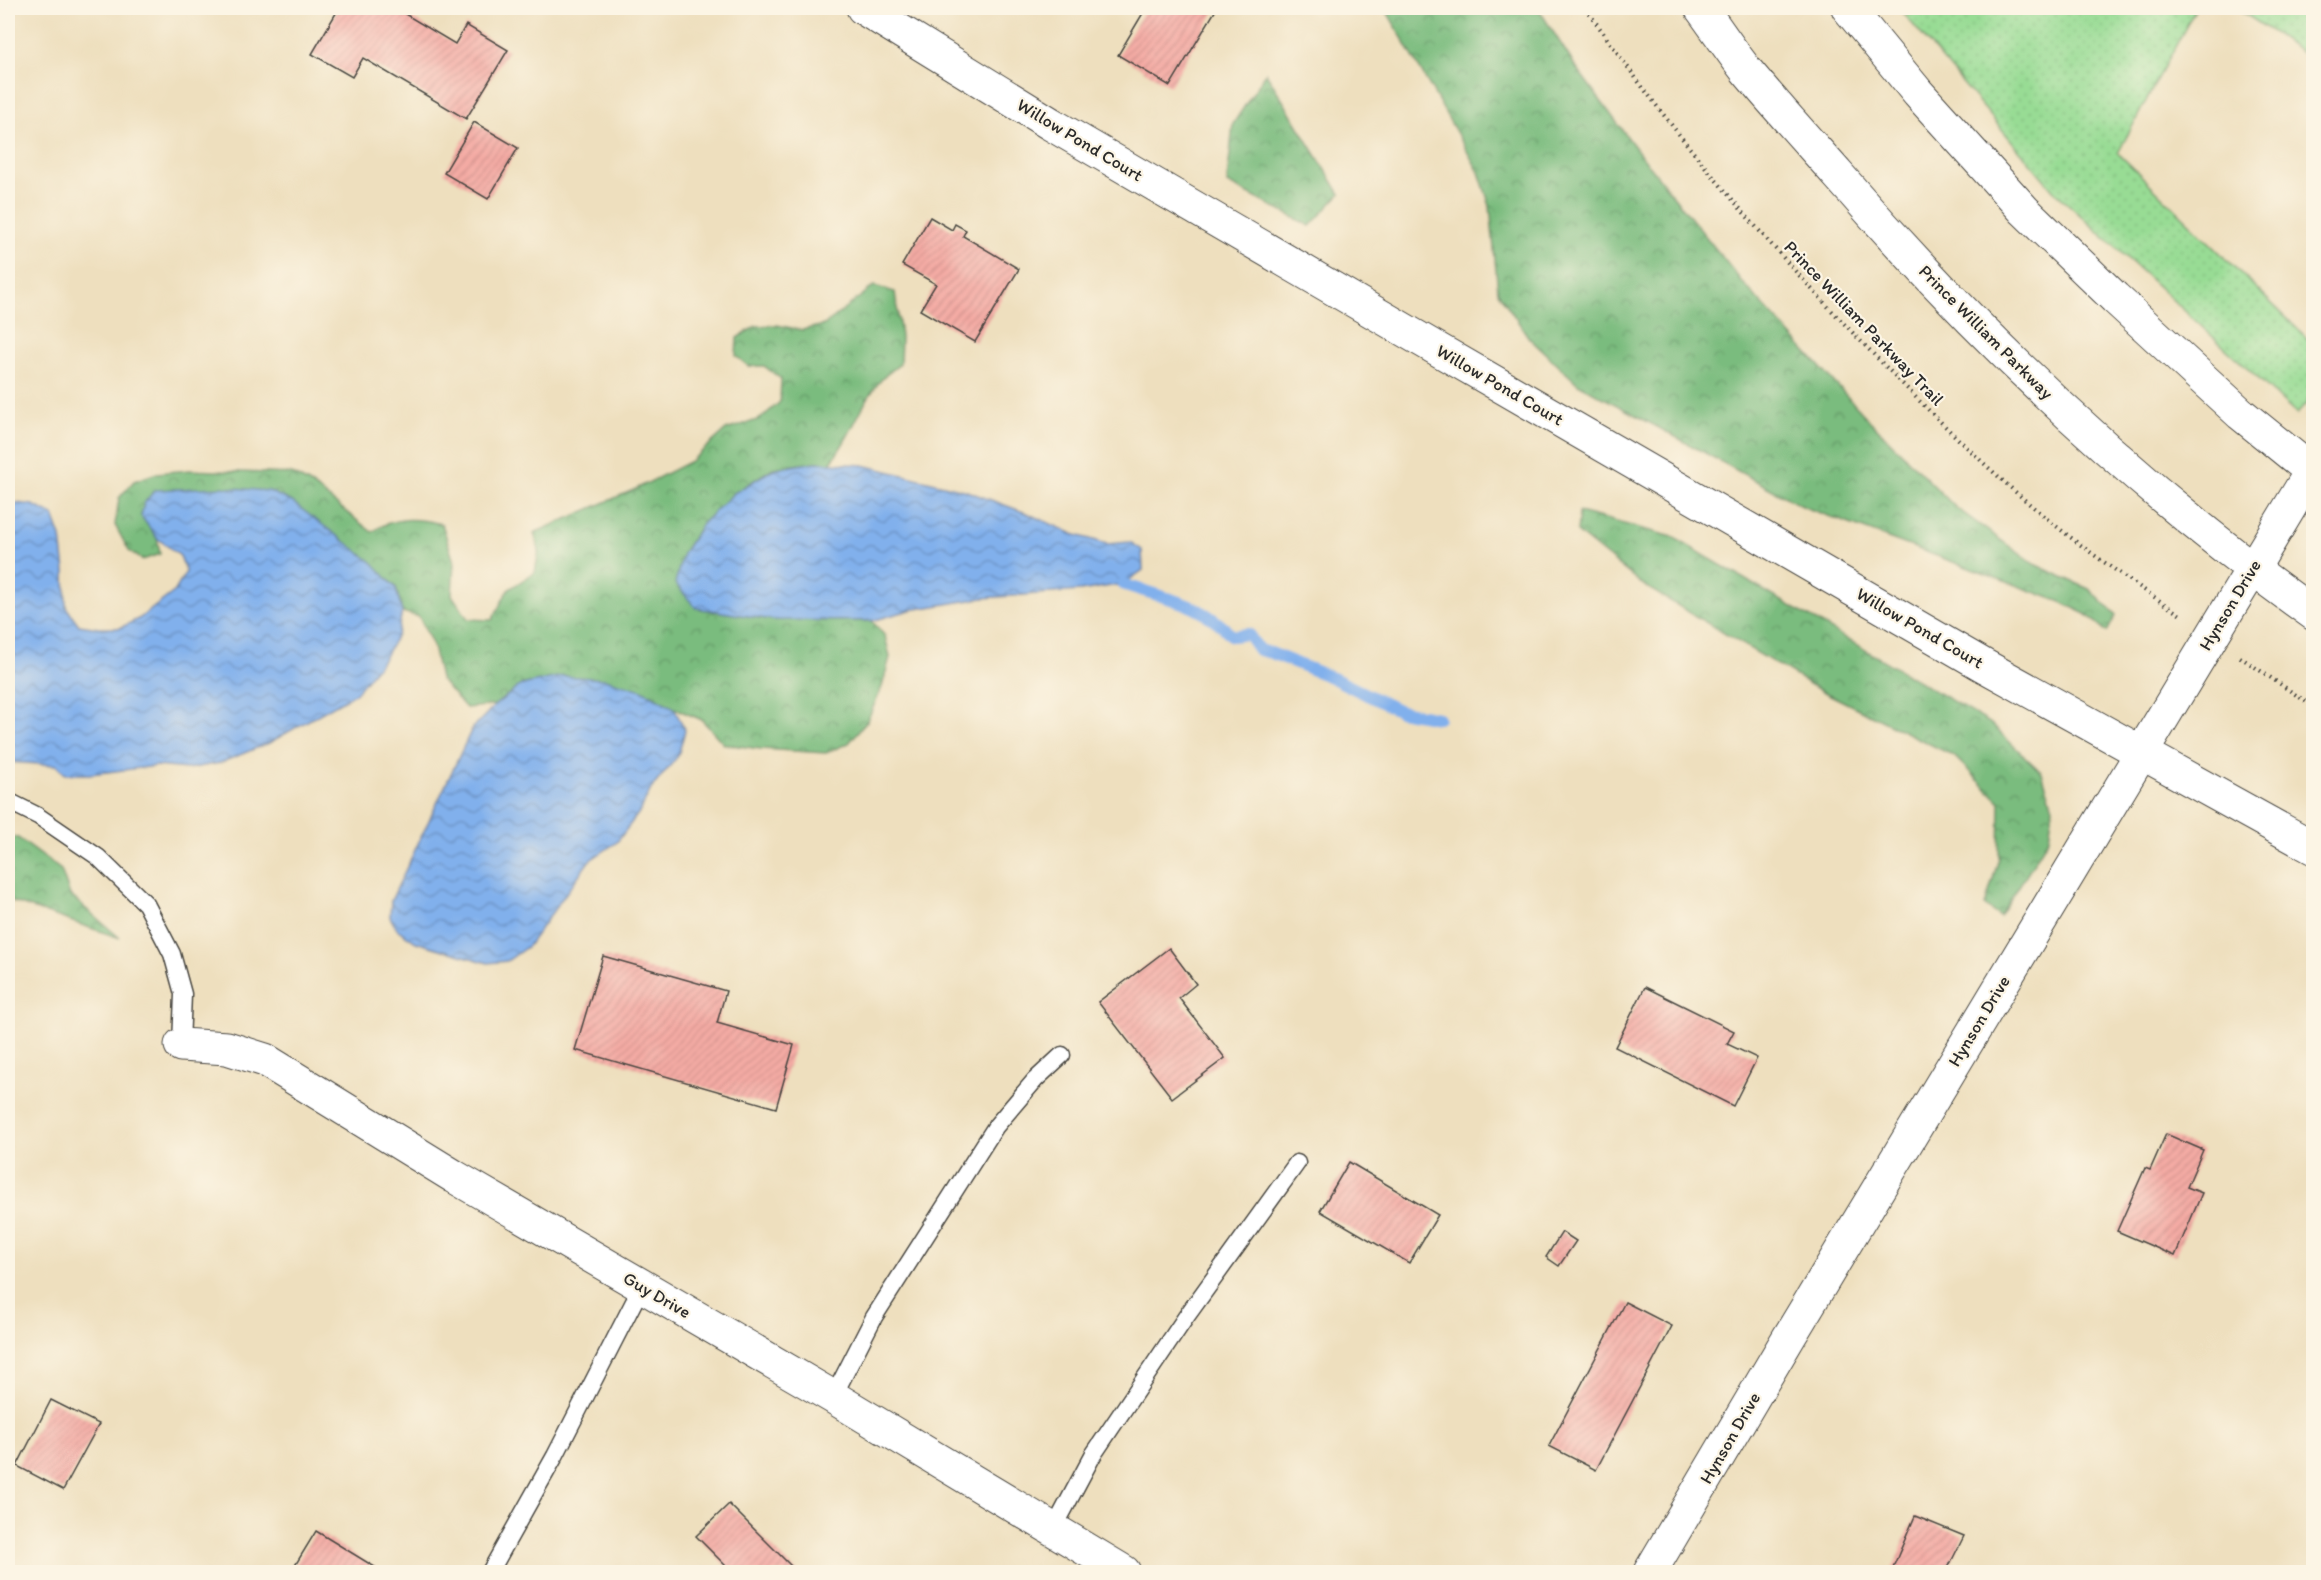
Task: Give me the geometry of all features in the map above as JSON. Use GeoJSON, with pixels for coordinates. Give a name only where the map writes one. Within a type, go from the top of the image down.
{"type":"FeatureCollection","features":[{"type":"Feature","properties":{"kind":"main road","name":"Willow Pond Court"},"geometry":{"type":"LineString","coordinates":[[863,8],[1051,124],[1983,665],[2313,848]]}},
{"type":"Feature","properties":{"kind":"main road","name":"Prince William Parkway"},"geometry":{"type":"LineString","coordinates":[[1701,8],[1746,69],[1861,202],[1989,340],[2126,468],[2252,570],[2313,614]]}},
{"type":"Feature","properties":{"kind":"main road"},"geometry":{"type":"LineString","coordinates":[[1848,8],[1917,93],[2024,210],[2232,406],[2312,472]]}},
{"type":"Feature","properties":{"kind":"main road","name":"Hynson Drive"},"geometry":{"type":"LineString","coordinates":[[1650,1572],[1794,1327],[2312,472]]}},
{"type":"Feature","properties":{"kind":"main road","name":"Guy Drive"},"geometry":{"type":"LineString","coordinates":[[181,1045],[227,1048],[265,1060],[455,1177],[833,1397],[1124,1572]]}},
{"type":"Feature","properties":{"kind":"lane"},"geometry":{"type":"LineString","coordinates":[[8,801],[38,816],[98,857],[146,904],[172,954],[183,994],[181,1045]]}},
{"type":"Feature","properties":{"kind":"lane"},"geometry":{"type":"LineString","coordinates":[[833,1397],[874,1317],[996,1126],[1035,1080],[1062,1055]]}},
{"type":"Feature","properties":{"kind":"lane"},"geometry":{"type":"LineString","coordinates":[[1053,1530],[1099,1445],[1186,1317],[1297,1163]]}},
{"type":"Feature","properties":{"kind":"lane"},"geometry":{"type":"LineString","coordinates":[[490,1572],[555,1456],[642,1286]]}},
{"type":"Feature","properties":{"kind":"path","name":"Prince William Parkway Trail"},"geometry":{"type":"LineString","coordinates":[[1586,8],[1616,51],[1749,219],[1857,338],[1960,441],[2038,512],[2171,609]]}},
{"type":"Feature","properties":{"kind":"path"},"geometry":{"type":"LineString","coordinates":[[2271,678],[2313,707]]}},
{"type":"Feature","properties":{"kind":"green space"},"geometry":{"type":"Polygon","coordinates":[[[1385,8],[1538,8],[1575,66],[1643,158],[1743,283],[1865,416],[1955,507],[2034,564],[2089,589],[2116,615],[2107,632],[2086,614],[2061,602],[1804,507],[1578,384],[1529,338],[1498,292],[1490,206],[1479,172],[1385,8]]]}},
{"type":"Feature","properties":{"kind":"green space"},"geometry":{"type":"Polygon","coordinates":[[[1899,8],[2196,8],[2118,153],[2313,344],[2313,397],[2297,414],[2054,191],[1899,8]]]}},
{"type":"Feature","properties":{"kind":"green space"},"geometry":{"type":"Polygon","coordinates":[[[2236,8],[2313,8],[2313,59],[2236,8]]]}},
{"type":"Feature","properties":{"kind":"green space"},"geometry":{"type":"Polygon","coordinates":[[[1266,73],[1340,194],[1310,226],[1227,183],[1233,124],[1266,73]]]}},
{"type":"Feature","properties":{"kind":"green space"},"geometry":{"type":"Polygon","coordinates":[[[874,286],[895,292],[901,337],[900,364],[875,388],[830,463],[816,462],[773,468],[734,493],[702,524],[683,553],[696,608],[773,620],[872,621],[885,636],[890,657],[882,687],[867,721],[849,743],[826,753],[724,744],[702,720],[642,690],[563,676],[521,685],[495,705],[466,708],[440,679],[433,646],[419,617],[402,612],[396,587],[292,502],[269,491],[141,515],[157,538],[160,554],[143,560],[129,551],[115,525],[119,498],[134,481],[157,473],[189,470],[292,474],[312,485],[372,532],[397,521],[423,520],[442,524],[454,562],[452,595],[468,619],[492,620],[508,590],[535,572],[539,550],[534,533],[638,488],[691,461],[726,430],[760,419],[780,402],[781,379],[764,366],[748,366],[736,356],[737,338],[756,326],[777,325],[802,330],[824,325],[874,286]]]}},
{"type":"Feature","properties":{"kind":"green space"},"geometry":{"type":"Polygon","coordinates":[[[1579,512],[1673,537],[1990,723],[2042,773],[2053,807],[2049,838],[2000,917],[1985,906],[1999,858],[2000,802],[1954,756],[1818,689],[1643,585],[1577,532],[1579,512]]]}},
{"type":"Feature","properties":{"kind":"green space"},"geometry":{"type":"Polygon","coordinates":[[[8,836],[18,838],[61,870],[70,895],[120,938],[8,900],[8,836]]]}},
{"type":"Feature","properties":{"kind":"water"},"geometry":{"type":"Polygon","coordinates":[[[816,462],[863,465],[964,490],[1029,514],[1073,534],[1107,544],[1130,542],[1142,550],[1143,570],[1123,584],[1080,591],[983,598],[910,610],[872,621],[773,620],[696,608],[675,583],[683,553],[702,524],[734,493],[773,469],[816,462]]]}},
{"type":"Feature","properties":{"kind":"water"},"geometry":{"type":"Polygon","coordinates":[[[222,487],[269,491],[292,502],[372,562],[396,588],[402,612],[397,635],[384,658],[356,693],[269,743],[220,763],[187,769],[157,766],[90,774],[65,774],[57,765],[8,762],[8,502],[33,505],[53,515],[61,537],[66,607],[79,625],[120,628],[140,618],[175,591],[186,572],[180,556],[157,538],[141,516],[144,503],[155,490],[222,487]]]}},
{"type":"Feature","properties":{"kind":"water"},"geometry":{"type":"Polygon","coordinates":[[[563,676],[605,679],[642,690],[674,708],[685,730],[678,756],[651,789],[640,811],[617,842],[589,861],[528,946],[507,961],[488,963],[416,942],[397,929],[390,917],[391,901],[472,729],[495,705],[521,685],[563,676]]]}},
{"type":"Feature","properties":{"kind":"building"},"geometry":{"type":"Polygon","coordinates":[[[339,8],[395,8],[455,44],[466,25],[508,50],[466,119],[363,58],[352,77],[312,54],[339,8]]]}},
{"type":"Feature","properties":{"kind":"building"},"geometry":{"type":"Polygon","coordinates":[[[1146,8],[1217,8],[1170,86],[1118,55],[1146,8]]]}},
{"type":"Feature","properties":{"kind":"building"},"geometry":{"type":"Polygon","coordinates":[[[474,122],[518,148],[488,199],[444,173],[474,122]]]}},
{"type":"Feature","properties":{"kind":"building"},"geometry":{"type":"Polygon","coordinates":[[[930,217],[952,230],[955,224],[966,230],[963,236],[1019,269],[975,342],[920,310],[936,284],[902,265],[930,217]]]}},
{"type":"Feature","properties":{"kind":"building"},"geometry":{"type":"Polygon","coordinates":[[[1169,948],[1196,984],[1179,998],[1225,1058],[1172,1098],[1098,1002],[1169,948]]]}},
{"type":"Feature","properties":{"kind":"building"},"geometry":{"type":"Polygon","coordinates":[[[603,956],[726,991],[717,1023],[794,1045],[776,1108],[575,1050],[603,956]]]}},
{"type":"Feature","properties":{"kind":"building"},"geometry":{"type":"Polygon","coordinates":[[[1645,987],[1734,1031],[1727,1044],[1757,1058],[1733,1106],[1615,1047],[1645,987]]]}},
{"type":"Feature","properties":{"kind":"building"},"geometry":{"type":"Polygon","coordinates":[[[2166,1134],[2203,1150],[2187,1187],[2202,1193],[2175,1256],[2117,1231],[2145,1168],[2150,1170],[2166,1134]]]}},
{"type":"Feature","properties":{"kind":"building"},"geometry":{"type":"Polygon","coordinates":[[[1349,1162],[1438,1215],[1409,1263],[1320,1211],[1349,1162]]]}},
{"type":"Feature","properties":{"kind":"building"},"geometry":{"type":"Polygon","coordinates":[[[1562,1232],[1576,1241],[1559,1266],[1546,1257],[1562,1232]]]}},
{"type":"Feature","properties":{"kind":"building"},"geometry":{"type":"Polygon","coordinates":[[[8,1261],[14,1265],[8,1276],[8,1261]]]}},
{"type":"Feature","properties":{"kind":"building"},"geometry":{"type":"Polygon","coordinates":[[[1625,1302],[1672,1326],[1596,1470],[1549,1446],[1625,1302]]]}},
{"type":"Feature","properties":{"kind":"building"},"geometry":{"type":"Polygon","coordinates":[[[51,1400],[99,1424],[63,1490],[17,1466],[51,1400]]]}},
{"type":"Feature","properties":{"kind":"building"},"geometry":{"type":"Polygon","coordinates":[[[729,1504],[797,1572],[732,1572],[696,1536],[729,1504]]]}},
{"type":"Feature","properties":{"kind":"building"},"geometry":{"type":"Polygon","coordinates":[[[1915,1516],[1964,1536],[1946,1572],[1891,1572],[1915,1516]]]}},
{"type":"Feature","properties":{"kind":"building"},"geometry":{"type":"Polygon","coordinates":[[[316,1531],[383,1572],[291,1572],[316,1531]]]}},
{"type":"Feature","properties":{"kind":"waterway"},"geometry":{"type":"LineString","coordinates":[[1123,584],[1195,608],[1220,624],[1232,636],[1248,634],[1259,650],[1333,678],[1400,711],[1438,718]]}}]}
